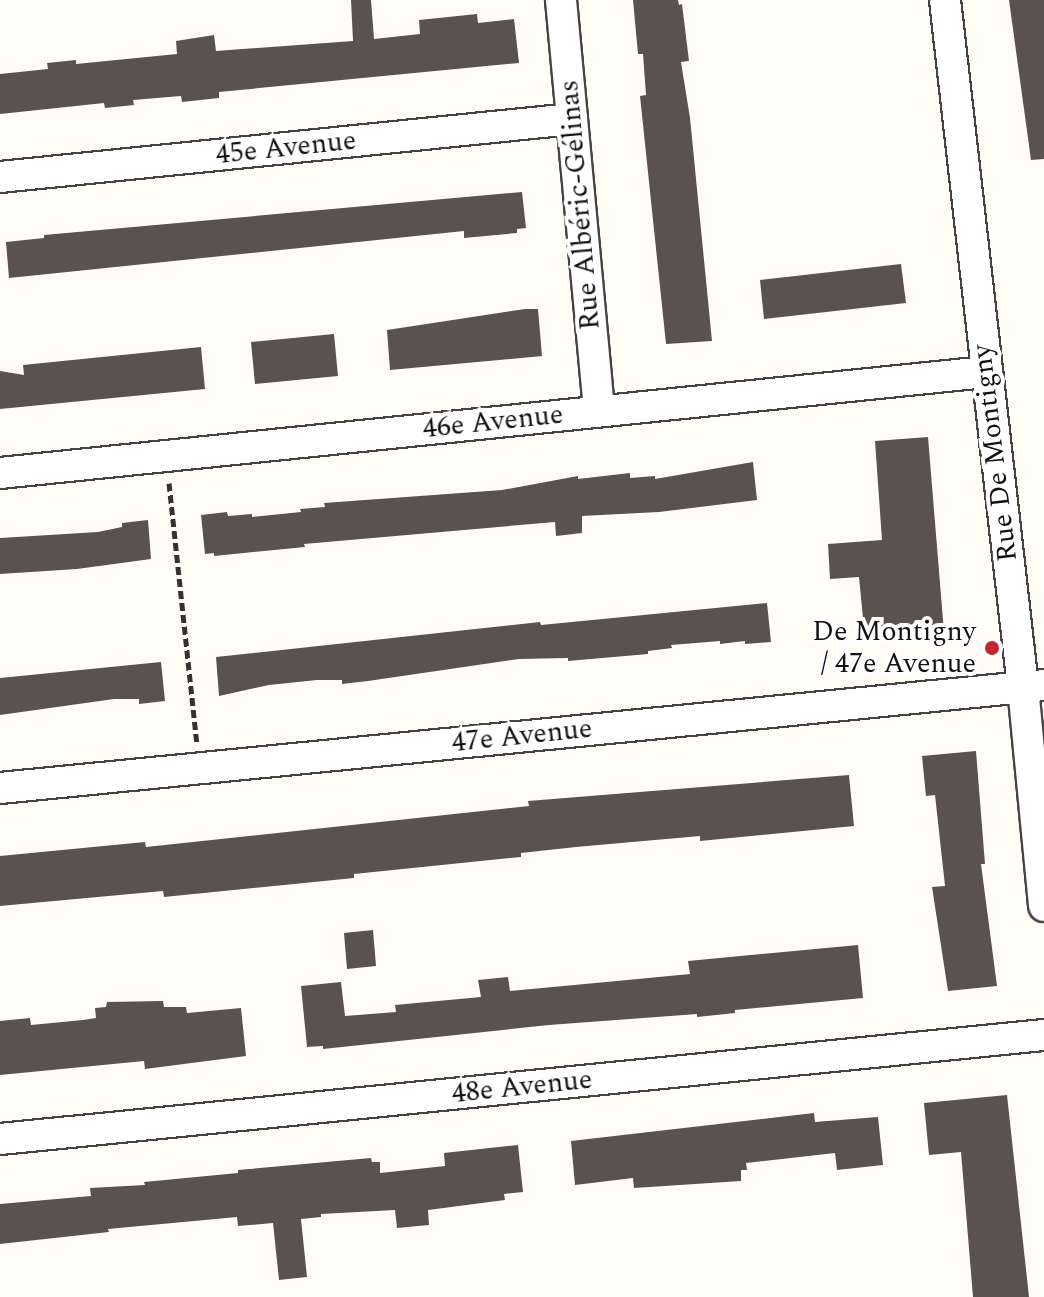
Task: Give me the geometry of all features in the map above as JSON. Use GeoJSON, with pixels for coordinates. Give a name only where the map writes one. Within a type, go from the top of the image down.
{"type":"FeatureCollection","features":[{"type":"Feature","properties":{"kind":"street","name":"Rue Albéric-Gélinas"},"geometry":{"type":"LineString","coordinates":[[561,0],[599,411]]}},
{"type":"Feature","properties":{"kind":"street","name":"Rue De Montigny"},"geometry":{"type":"LineString","coordinates":[[945,0],[986,372],[1034,686],[1044,906]]}},
{"type":"Feature","properties":{"kind":"street","name":"45e Avenue"},"geometry":{"type":"LineString","coordinates":[[0,177],[572,119]]}},
{"type":"Feature","properties":{"kind":"street","name":"46e Avenue"},"geometry":{"type":"LineString","coordinates":[[0,473],[986,372]]}},
{"type":"Feature","properties":{"kind":"street","name":"47e Avenue"},"geometry":{"type":"LineString","coordinates":[[0,788],[1034,686]]}},
{"type":"Feature","properties":{"kind":"street","name":"48e Avenue"},"geometry":{"type":"LineString","coordinates":[[0,1139],[1044,1035]]}},
{"type":"Feature","properties":{"kind":"path"},"geometry":{"type":"LineString","coordinates":[[166,455],[200,768]]}},
{"type":"Feature","properties":{"kind":"building"},"geometry":{"type":"Polygon","coordinates":[[[351,0],[371,0],[374,39],[420,34],[419,20],[477,14],[478,23],[514,19],[519,63],[219,92],[219,98],[182,102],[181,96],[133,100],[134,105],[105,108],[104,103],[0,114],[0,74],[48,69],[47,63],[76,60],[76,64],[177,54],[176,41],[214,35],[216,51],[353,41],[351,0]]]}},
{"type":"Feature","properties":{"kind":"building"},"geometry":{"type":"Polygon","coordinates":[[[633,0],[678,0],[679,5],[682,4],[689,61],[681,62],[690,118],[712,341],[666,344],[640,96],[646,95],[643,54],[638,54],[633,0]]]}},
{"type":"Feature","properties":{"kind":"building"},"geometry":{"type":"Polygon","coordinates":[[[1009,0],[1044,0],[1044,159],[1031,160],[1009,0]]]}},
{"type":"Feature","properties":{"kind":"building"},"geometry":{"type":"Polygon","coordinates":[[[522,192],[526,228],[517,229],[517,233],[464,238],[464,231],[9,278],[6,242],[44,238],[44,235],[522,192]]]}},
{"type":"Feature","properties":{"kind":"building"},"geometry":{"type":"Polygon","coordinates":[[[901,264],[906,303],[764,319],[760,280],[901,264]]]}},
{"type":"Feature","properties":{"kind":"building"},"geometry":{"type":"Polygon","coordinates":[[[538,309],[542,356],[390,370],[387,330],[538,309]]]}},
{"type":"Feature","properties":{"kind":"building"},"geometry":{"type":"Polygon","coordinates":[[[334,334],[338,376],[255,384],[251,342],[334,334]]]}},
{"type":"Feature","properties":{"kind":"building"},"geometry":{"type":"Polygon","coordinates":[[[201,347],[205,389],[0,409],[0,371],[24,375],[23,365],[201,347]]]}},
{"type":"Feature","properties":{"kind":"building"},"geometry":{"type":"Polygon","coordinates":[[[928,437],[944,632],[865,639],[859,577],[830,579],[828,544],[882,540],[875,441],[928,437]]]}},
{"type":"Feature","properties":{"kind":"building"},"geometry":{"type":"Polygon","coordinates":[[[753,462],[757,500],[659,512],[582,516],[582,533],[556,536],[555,522],[304,544],[305,547],[214,556],[214,553],[205,554],[201,515],[227,512],[228,516],[252,514],[252,517],[301,512],[300,509],[325,507],[324,503],[502,490],[578,476],[578,479],[630,473],[630,478],[655,476],[655,479],[753,462]]]}},
{"type":"Feature","properties":{"kind":"building"},"geometry":{"type":"Polygon","coordinates":[[[148,520],[151,559],[77,569],[0,574],[0,538],[98,532],[122,527],[122,523],[148,520]]]}},
{"type":"Feature","properties":{"kind":"building"},"geometry":{"type":"Polygon","coordinates":[[[767,603],[771,642],[720,644],[720,641],[671,645],[672,648],[648,651],[648,654],[568,661],[568,658],[519,659],[342,684],[342,680],[317,680],[269,685],[219,696],[216,657],[540,622],[541,625],[767,603]]]}},
{"type":"Feature","properties":{"kind":"building"},"geometry":{"type":"Polygon","coordinates":[[[161,662],[165,701],[139,704],[139,699],[114,699],[0,715],[0,678],[161,662]]]}},
{"type":"Feature","properties":{"kind":"building"},"geometry":{"type":"Polygon","coordinates":[[[976,751],[985,864],[981,864],[997,986],[948,991],[932,887],[945,886],[935,795],[926,796],[922,756],[976,751]]]}},
{"type":"Feature","properties":{"kind":"building"},"geometry":{"type":"Polygon","coordinates":[[[849,775],[854,826],[700,841],[700,836],[576,847],[521,853],[521,857],[354,874],[354,878],[164,897],[163,891],[0,906],[0,856],[145,842],[146,847],[529,806],[528,801],[849,775]]]}},
{"type":"Feature","properties":{"kind":"building"},"geometry":{"type":"Polygon","coordinates":[[[373,930],[376,966],[347,969],[344,933],[373,930]]]}},
{"type":"Feature","properties":{"kind":"building"},"geometry":{"type":"Polygon","coordinates":[[[858,945],[863,998],[735,1010],[735,1013],[697,1017],[697,1014],[549,1025],[323,1049],[323,1046],[307,1047],[301,986],[341,982],[345,1016],[396,1012],[395,1005],[481,997],[478,980],[508,977],[510,991],[690,974],[688,961],[858,945]]]}},
{"type":"Feature","properties":{"kind":"building"},"geometry":{"type":"Polygon","coordinates":[[[163,1001],[164,1007],[186,1007],[187,1013],[241,1008],[246,1056],[145,1069],[144,1061],[0,1075],[0,1021],[30,1018],[31,1025],[83,1020],[96,1018],[95,1008],[106,1007],[107,1002],[163,1001]]]}},
{"type":"Feature","properties":{"kind":"building"},"geometry":{"type":"Polygon","coordinates":[[[1007,1095],[1029,1297],[973,1297],[961,1152],[929,1155],[924,1103],[1007,1095]]]}},
{"type":"Feature","properties":{"kind":"building"},"geometry":{"type":"Polygon","coordinates":[[[814,1113],[815,1122],[878,1117],[883,1165],[837,1170],[835,1153],[746,1163],[747,1170],[741,1170],[741,1181],[634,1188],[633,1178],[575,1185],[571,1141],[814,1113]]]}},
{"type":"Feature","properties":{"kind":"building"},"geometry":{"type":"Polygon","coordinates":[[[518,1145],[523,1192],[504,1194],[505,1200],[428,1210],[429,1225],[397,1228],[395,1210],[321,1214],[321,1217],[301,1219],[307,1277],[279,1280],[273,1223],[238,1226],[237,1217],[108,1229],[109,1232],[0,1244],[0,1204],[91,1196],[90,1188],[145,1185],[144,1182],[238,1173],[238,1170],[371,1158],[372,1162],[380,1162],[380,1173],[445,1166],[444,1153],[518,1145]]]}},
{"type":"Feature","properties":{"kind":"place","name":"De Montigny / 47e Avenue"},"geometry":{"type":"Point","coordinates":[992,648]}}]}
